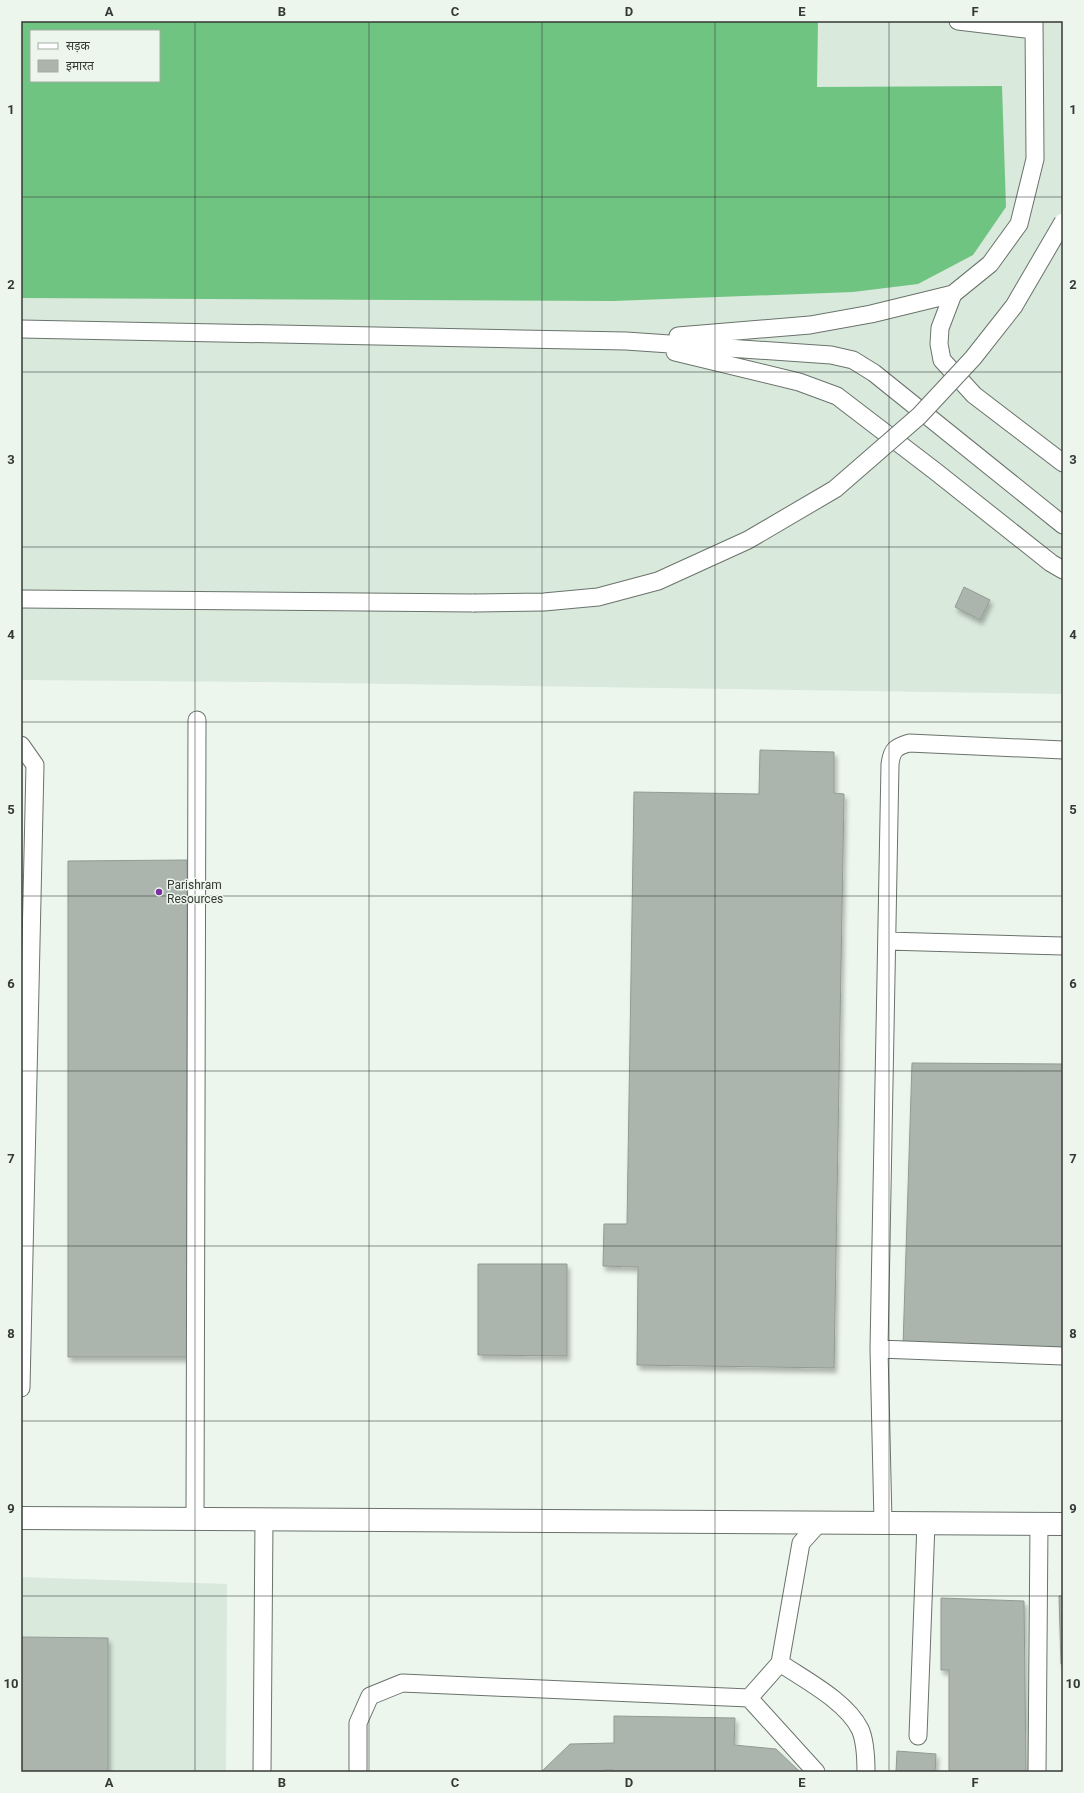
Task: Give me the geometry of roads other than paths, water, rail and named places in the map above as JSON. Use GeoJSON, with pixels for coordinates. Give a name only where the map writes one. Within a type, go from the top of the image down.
{"type":"FeatureCollection","features":[{"type":"Feature","properties":{"kind":"street"},"geometry":{"type":"LineString","coordinates":[[21,1518],[1063,1524]]}},
{"type":"Feature","properties":{"kind":"lane"},"geometry":{"type":"LineString","coordinates":[[626,340],[810,325],[872,314],[952,294],[990,264],[1019,224],[1035,159],[1034,25],[958,21]]}},
{"type":"Feature","properties":{"kind":"lane"},"geometry":{"type":"LineString","coordinates":[[21,599],[474,603],[544,602],[598,597],[658,581],[748,540],[834,489],[919,416],[973,358],[1014,306],[1063,222]]}},
{"type":"Feature","properties":{"kind":"lane"},"geometry":{"type":"LineString","coordinates":[[952,294],[940,328],[939,344],[942,360],[974,395],[1063,463]]}},
{"type":"Feature","properties":{"kind":"lane"},"geometry":{"type":"LineString","coordinates":[[21,329],[626,340],[831,355],[852,360],[874,373],[1063,525]]}},
{"type":"Feature","properties":{"kind":"lane"},"geometry":{"type":"LineString","coordinates":[[626,340],[799,382],[837,396],[1051,563],[1063,570]]}},
{"type":"Feature","properties":{"kind":"lane"},"geometry":{"type":"LineString","coordinates":[[195,1519],[197,720]]}},
{"type":"Feature","properties":{"kind":"lane"},"geometry":{"type":"LineString","coordinates":[[883,1522],[879,1349],[890,764],[892,753],[898,746],[909,743],[1063,750]]}},
{"type":"Feature","properties":{"kind":"lane"},"geometry":{"type":"LineString","coordinates":[[21,745],[35,765],[21,1388]]}},
{"type":"Feature","properties":{"kind":"lane"},"geometry":{"type":"LineString","coordinates":[[887,941],[1063,946]]}},
{"type":"Feature","properties":{"kind":"lane"},"geometry":{"type":"LineString","coordinates":[[879,1349],[1063,1356]]}},
{"type":"Feature","properties":{"kind":"lane"},"geometry":{"type":"LineString","coordinates":[[262,1772],[264,1520]]}},
{"type":"Feature","properties":{"kind":"lane"},"geometry":{"type":"LineString","coordinates":[[749,1698],[780,1663],[801,1543],[820,1522]]}},
{"type":"Feature","properties":{"kind":"lane"},"geometry":{"type":"LineString","coordinates":[[918,1736],[926,1523]]}},
{"type":"Feature","properties":{"kind":"lane"},"geometry":{"type":"LineString","coordinates":[[1036,1772],[1039,1524]]}},
{"type":"Feature","properties":{"kind":"lane"},"geometry":{"type":"LineString","coordinates":[[780,1663],[843,1706],[860,1730],[866,1760],[866,1772]]}},
{"type":"Feature","properties":{"kind":"lane"},"geometry":{"type":"LineString","coordinates":[[358,1772],[358,1722],[370,1696],[402,1683],[749,1698],[816,1772]]}},
{"type":"Feature","properties":{"kind":"place","name":"Parishram Resources"},"geometry":{"type":"Point","coordinates":[159,892]}}]}
